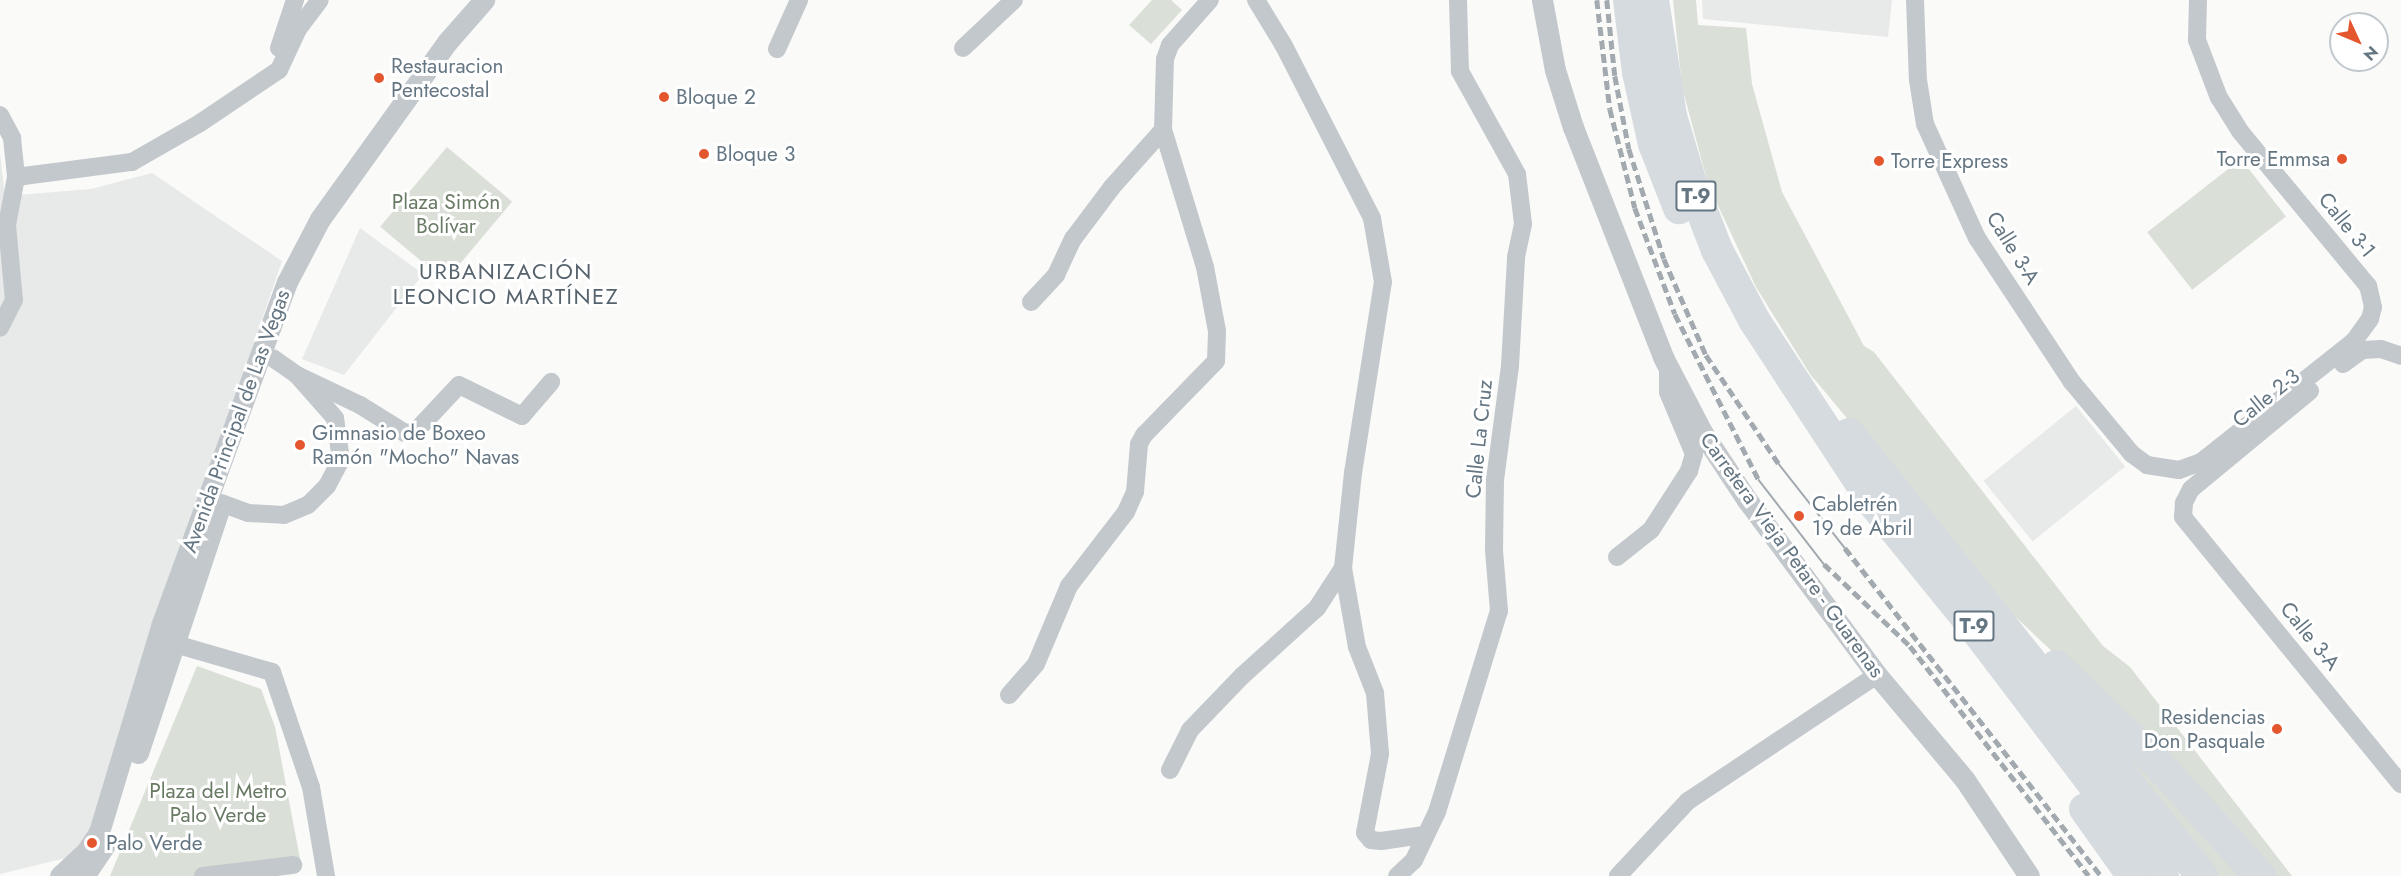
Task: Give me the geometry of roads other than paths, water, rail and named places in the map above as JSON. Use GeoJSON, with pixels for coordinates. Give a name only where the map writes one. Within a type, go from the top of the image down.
{"type":"FeatureCollection","features":[{"type":"Feature","properties":{"kind":"highway","name":"T-9"},"geometry":{"type":"LineString","coordinates":[[1629,0],[1638,72],[1654,144],[1695,248],[1759,366],[1869,525],[2025,723],[2133,876]]}},
{"type":"Feature","properties":{"kind":"highway","name":"T-9"},"geometry":{"type":"LineString","coordinates":[[1653,0],[1671,116],[1691,183],[1733,285],[1875,505],[1974,627],[2163,876]]}},
{"type":"Feature","properties":{"kind":"highway"},"geometry":{"type":"LineString","coordinates":[[1789,374],[1821,400],[2007,627],[2202,876]]}},
{"type":"Feature","properties":{"kind":"highway"},"geometry":{"type":"LineString","coordinates":[[2007,627],[2112,718],[2260,876]]}},
{"type":"Feature","properties":{"kind":"street"},"geometry":{"type":"LineString","coordinates":[[271,76],[295,0]]}},
{"type":"Feature","properties":{"kind":"street"},"geometry":{"type":"LineString","coordinates":[[16,177],[132,162],[271,76],[284,62],[298,29],[320,0]]}},
{"type":"Feature","properties":{"kind":"street","name":"Avenida Principal de Las Vegas"},"geometry":{"type":"LineString","coordinates":[[60,876],[86,852],[99,832],[161,626],[300,255],[320,219],[421,78],[484,0]]}},
{"type":"Feature","properties":{"kind":"street","name":"Avenida Principal de Las Vegas"},"geometry":{"type":"LineString","coordinates":[[84,876],[109,838],[294,291],[312,253],[472,32],[501,0]]}},
{"type":"Feature","properties":{"kind":"street"},"geometry":{"type":"LineString","coordinates":[[777,49],[799,0]]}},
{"type":"Feature","properties":{"kind":"street"},"geometry":{"type":"LineString","coordinates":[[963,48],[1014,0]]}},
{"type":"Feature","properties":{"kind":"street"},"geometry":{"type":"LineString","coordinates":[[1009,695],[1036,664],[1069,586],[1126,512],[1135,492],[1139,444],[1144,435],[1216,361],[1217,331],[1205,267],[1163,130],[1166,59],[1170,45],[1210,0]]}},
{"type":"Feature","properties":{"kind":"street"},"geometry":{"type":"LineString","coordinates":[[1256,0],[1284,46],[1372,218],[1383,282],[1353,473],[1343,568],[1357,647],[1375,693],[1380,754],[1365,833],[1371,840],[1381,841],[1423,836]]}},
{"type":"Feature","properties":{"kind":"street","name":"Calle La Cruz"},"geometry":{"type":"LineString","coordinates":[[1397,876],[1414,860],[1423,836],[1437,812],[1462,739],[1499,611],[1494,550],[1495,480],[1510,366],[1516,257],[1523,224],[1517,174],[1460,71],[1458,0]]}},
{"type":"Feature","properties":{"kind":"street","name":"Carretera Vieja Petare - Guarenas"},"geometry":{"type":"LineString","coordinates":[[1542,0],[1545,28],[1562,95],[1621,256],[1668,366],[1702,432],[1747,500],[1876,675],[1965,780],[2029,876]]}},
{"type":"Feature","properties":{"kind":"street","name":"Calle 3-A"},"geometry":{"type":"LineString","coordinates":[[1915,0],[1918,71],[1925,124],[1977,238],[2072,382],[2132,454],[2147,465],[2166,470]]}},
{"type":"Feature","properties":{"kind":"street","name":"Calle 3-1"},"geometry":{"type":"LineString","coordinates":[[2166,470],[2187,469],[2201,462],[2354,340],[2370,319],[2373,307],[2368,286],[2240,131],[2219,98],[2198,40],[2198,0]]}},
{"type":"Feature","properties":{"kind":"street"},"geometry":{"type":"LineString","coordinates":[[0,115],[12,138],[16,177],[7,225],[14,300],[0,328]]}},
{"type":"Feature","properties":{"kind":"street"},"geometry":{"type":"LineString","coordinates":[[1031,302],[1056,274],[1073,239],[1112,187],[1163,130]]}},
{"type":"Feature","properties":{"kind":"street","name":"Calle 2-3"},"geometry":{"type":"LineString","coordinates":[[2183,517],[2184,503],[2191,489],[2350,358],[2362,350],[2381,349],[2401,356]]}},
{"type":"Feature","properties":{"kind":"street"},"geometry":{"type":"LineString","coordinates":[[273,358],[297,375],[360,405],[405,433],[415,432],[459,385],[522,416],[551,382]]}},
{"type":"Feature","properties":{"kind":"street"},"geometry":{"type":"LineString","coordinates":[[1617,557],[1651,530],[1689,471],[1694,454],[1668,392],[1668,366]]}},
{"type":"Feature","properties":{"kind":"street"},"geometry":{"type":"LineString","coordinates":[[221,503],[248,513],[284,516],[308,506],[327,486],[341,460],[340,435],[335,418],[297,375]]}},
{"type":"Feature","properties":{"kind":"street","name":"Calle 3-A"},"geometry":{"type":"LineString","coordinates":[[2183,517],[2401,784]]}},
{"type":"Feature","properties":{"kind":"street"},"geometry":{"type":"LineString","coordinates":[[1170,771],[1190,730],[1242,676],[1317,608],[1343,568]]}},
{"type":"Feature","properties":{"kind":"street"},"geometry":{"type":"LineString","coordinates":[[161,626],[175,644],[272,672],[311,787],[326,876]]}},
{"type":"Feature","properties":{"kind":"street"},"geometry":{"type":"LineString","coordinates":[[1618,876],[1688,801],[1876,675]]}},
{"type":"Feature","properties":{"kind":"street"},"geometry":{"type":"LineString","coordinates":[[204,876],[293,866]]}},
{"type":"Feature","properties":{"kind":"tram line"},"geometry":{"type":"LineString","coordinates":[[1779,464],[1845,548]]}},
{"type":"Feature","properties":{"kind":"tram line"},"geometry":{"type":"LineString","coordinates":[[1759,480],[1824,564]]}},
{"type":"Feature","properties":{"kind":"railway"},"geometry":{"type":"LineString","coordinates":[[1597,0],[1610,109],[1635,208],[1675,314],[1759,480]]}},
{"type":"Feature","properties":{"kind":"railway"},"geometry":{"type":"LineString","coordinates":[[1607,0],[1615,76],[1629,149],[1664,259],[1706,355],[1779,464]]}},
{"type":"Feature","properties":{"kind":"railway"},"geometry":{"type":"LineString","coordinates":[[1845,548],[2101,876]]}},
{"type":"Feature","properties":{"kind":"railway"},"geometry":{"type":"LineString","coordinates":[[1824,564],[1910,646],[2089,876]]}},
{"type":"Feature","properties":{"kind":"place","name":"Restauracion Pentecostal"},"geometry":{"type":"Point","coordinates":[379,78]}},
{"type":"Feature","properties":{"kind":"place","name":"Bloque 2"},"geometry":{"type":"Point","coordinates":[664,97]}},
{"type":"Feature","properties":{"kind":"place","name":"Bloque 3"},"geometry":{"type":"Point","coordinates":[704,154]}},
{"type":"Feature","properties":{"kind":"place","name":"Torre Emmsa"},"geometry":{"type":"Point","coordinates":[2342,159]}},
{"type":"Feature","properties":{"kind":"place","name":"Torre Express"},"geometry":{"type":"Point","coordinates":[1879,161]}},
{"type":"Feature","properties":{"kind":"place","name":"Gimnasio de Boxeo Ramón \"Mocho\" Navas"},"geometry":{"type":"Point","coordinates":[300,445]}},
{"type":"Feature","properties":{"kind":"place","name":"Cabletrén 19 de Abril"},"geometry":{"type":"Point","coordinates":[1799,516]}},
{"type":"Feature","properties":{"kind":"place","name":"Residencias Don Pasquale"},"geometry":{"type":"Point","coordinates":[2277,729]}},
{"type":"Feature","properties":{"kind":"place","name":"Palo Verde"},"geometry":{"type":"Point","coordinates":[92,843]}},
{"type":"Feature","properties":{"kind":"district","name":"URBANIZACIÓN LEONCIO MARTÍNEZ"},"geometry":{"type":"Point","coordinates":[506,284]}},
{"type":"Feature","properties":{"kind":"park label","name":"Plaza Simón Bolívar"},"geometry":{"type":"Point","coordinates":[446,214]}},
{"type":"Feature","properties":{"kind":"park label","name":"Plaza del Metro Palo Verde"},"geometry":{"type":"Point","coordinates":[218,803]}}]}
